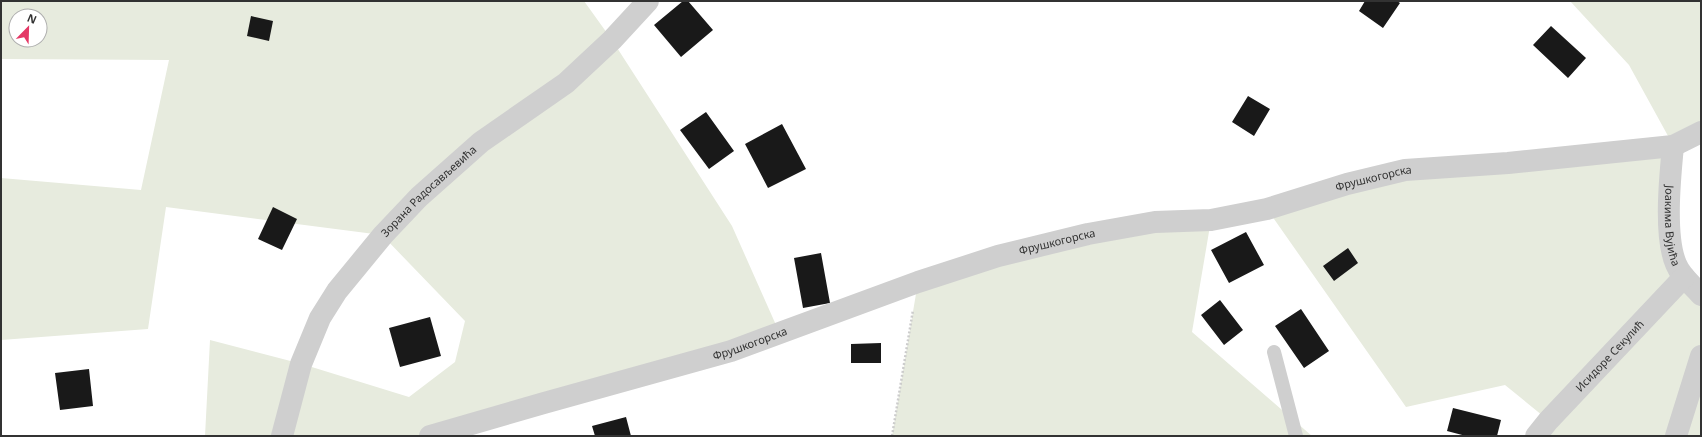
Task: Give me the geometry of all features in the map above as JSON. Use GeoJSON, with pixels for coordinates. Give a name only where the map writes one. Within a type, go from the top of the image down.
{"type":"FeatureCollection","features":[{"type":"Feature","properties":{"kind":"street","name":"Зорана Радосављевића"},"geometry":{"type":"LineString","coordinates":[[282,436],[302,364],[320,318],[337,291],[382,235],[419,198],[481,142],[566,82],[612,40],[648,1]]}},
{"type":"Feature","properties":{"kind":"street","name":"Фрушкогорска"},"geometry":{"type":"LineString","coordinates":[[441,435],[544,403],[731,351],[918,282],[998,256],[1081,236],[1155,222],[1211,220],[1267,209],[1347,184],[1405,170],[1508,163],[1673,146],[1701,132]]}},
{"type":"Feature","properties":{"kind":"street","name":"Јоакима Вујића"},"geometry":{"type":"LineString","coordinates":[[1673,146],[1669,200],[1671,246],[1676,264],[1684,277],[1701,295]]}},
{"type":"Feature","properties":{"kind":"street","name":"Исидоре Секулић"},"geometry":{"type":"LineString","coordinates":[[1536,436],[1548,420],[1684,277]]}},
{"type":"Feature","properties":{"kind":"street"},"geometry":{"type":"LineString","coordinates":[[1676,436],[1701,356]]}},
{"type":"Feature","properties":{"kind":"lane"},"geometry":{"type":"LineString","coordinates":[[1274,352],[1296,436]]}},
{"type":"Feature","properties":{"kind":"path"},"geometry":{"type":"LineString","coordinates":[[892,436],[918,282]]}},
{"type":"Feature","properties":{"kind":"shaded area"},"geometry":{"type":"Polygon","coordinates":[[[1,1],[584,1],[612,40],[732,226],[780,334],[430,436],[205,436],[210,340],[302,364],[409,397],[455,362],[465,321],[382,235],[166,207],[148,329],[1,340],[1,178],[141,190],[169,60],[1,59],[1,1]]]}},
{"type":"Feature","properties":{"kind":"shaded area"},"geometry":{"type":"Polygon","coordinates":[[[1570,1],[1701,1],[1701,132],[1673,146],[1671,246],[1701,295],[1701,436],[1536,436],[1548,420],[1505,385],[1406,407],[1267,209],[1347,184],[1673,145],[1629,65],[1570,1]]]}},
{"type":"Feature","properties":{"kind":"shaded area"},"geometry":{"type":"Polygon","coordinates":[[[1211,220],[1192,332],[1312,436],[892,436],[918,282],[998,256],[1211,220]]]}},
{"type":"Feature","properties":{"kind":"building"},"geometry":{"type":"Polygon","coordinates":[[[683,1],[688,1],[713,30],[681,57],[654,25],[683,1]]]}},
{"type":"Feature","properties":{"kind":"building"},"geometry":{"type":"Polygon","coordinates":[[[1365,1],[1397,1],[1400,3],[1383,28],[1359,11],[1365,1]]]}},
{"type":"Feature","properties":{"kind":"building"},"geometry":{"type":"Polygon","coordinates":[[[251,16],[273,21],[269,41],[247,36],[251,16]]]}},
{"type":"Feature","properties":{"kind":"building"},"geometry":{"type":"Polygon","coordinates":[[[1551,26],[1586,58],[1568,78],[1533,45],[1551,26]]]}},
{"type":"Feature","properties":{"kind":"building"},"geometry":{"type":"Polygon","coordinates":[[[1248,96],[1270,109],[1254,136],[1232,122],[1248,96]]]}},
{"type":"Feature","properties":{"kind":"building"},"geometry":{"type":"Polygon","coordinates":[[[706,112],[734,151],[709,169],[680,130],[706,112]]]}},
{"type":"Feature","properties":{"kind":"building"},"geometry":{"type":"Polygon","coordinates":[[[782,124],[806,169],[768,188],[745,144],[782,124]]]}},
{"type":"Feature","properties":{"kind":"building"},"geometry":{"type":"Polygon","coordinates":[[[273,207],[297,219],[282,250],[258,239],[273,207]]]}},
{"type":"Feature","properties":{"kind":"building"},"geometry":{"type":"Polygon","coordinates":[[[1246,232],[1264,265],[1229,283],[1211,250],[1246,232]]]}},
{"type":"Feature","properties":{"kind":"building"},"geometry":{"type":"Polygon","coordinates":[[[1348,248],[1358,263],[1334,281],[1323,266],[1348,248]]]}},
{"type":"Feature","properties":{"kind":"building"},"geometry":{"type":"Polygon","coordinates":[[[821,253],[830,303],[803,308],[794,258],[821,253]]]}},
{"type":"Feature","properties":{"kind":"building"},"geometry":{"type":"Polygon","coordinates":[[[1220,300],[1243,330],[1224,345],[1201,315],[1220,300]]]}},
{"type":"Feature","properties":{"kind":"building"},"geometry":{"type":"Polygon","coordinates":[[[1301,309],[1329,351],[1304,368],[1275,326],[1301,309]]]}},
{"type":"Feature","properties":{"kind":"building"},"geometry":{"type":"Polygon","coordinates":[[[430,317],[441,356],[400,367],[389,328],[430,317]]]}},
{"type":"Feature","properties":{"kind":"building"},"geometry":{"type":"Polygon","coordinates":[[[881,343],[881,363],[851,363],[851,344],[881,343]]]}},
{"type":"Feature","properties":{"kind":"building"},"geometry":{"type":"Polygon","coordinates":[[[89,369],[93,406],[60,410],[55,373],[89,369]]]}},
{"type":"Feature","properties":{"kind":"building"},"geometry":{"type":"Polygon","coordinates":[[[1453,408],[1501,420],[1497,436],[1466,436],[1447,431],[1453,408]]]}},
{"type":"Feature","properties":{"kind":"building"},"geometry":{"type":"Polygon","coordinates":[[[626,417],[631,436],[595,436],[592,426],[626,417]]]}}]}
